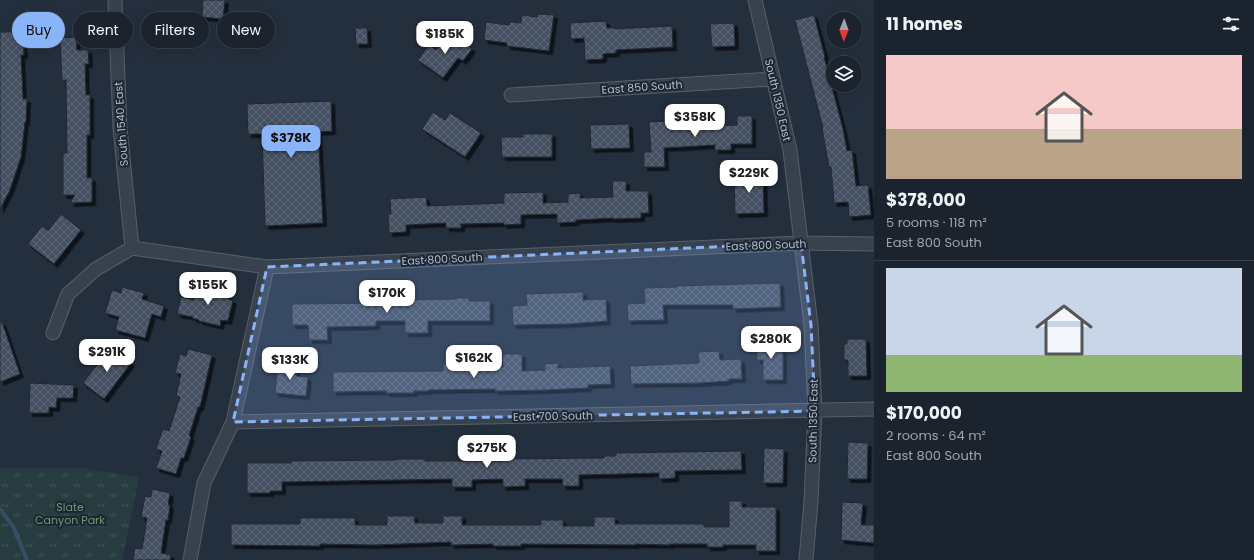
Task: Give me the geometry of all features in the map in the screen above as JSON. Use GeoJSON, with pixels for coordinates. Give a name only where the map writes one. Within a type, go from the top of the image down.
{"type":"FeatureCollection","features":[{"type":"Feature","properties":{"kind":"street","name":"South 1540 East"},"geometry":{"type":"LineString","coordinates":[[115,0],[120,128],[132,248]]}},
{"type":"Feature","properties":{"kind":"street","name":"South 1350 East"},"geometry":{"type":"LineString","coordinates":[[755,0],[790,150],[812,325],[815,411],[811,501],[806,560]]}},
{"type":"Feature","properties":{"kind":"street","name":"East 850 South"},"geometry":{"type":"LineString","coordinates":[[511,95],[773,79]]}},
{"type":"Feature","properties":{"kind":"street","name":"East 800 South"},"geometry":{"type":"LineString","coordinates":[[132,248],[267,267],[801,243],[874,244]]}},
{"type":"Feature","properties":{"kind":"street"},"geometry":{"type":"LineString","coordinates":[[54,333],[68,294],[96,269],[132,248]]}},
{"type":"Feature","properties":{"kind":"street"},"geometry":{"type":"LineString","coordinates":[[190,560],[204,483],[233,422],[267,267]]}},
{"type":"Feature","properties":{"kind":"street","name":"East 700 South"},"geometry":{"type":"LineString","coordinates":[[233,422],[874,409]]}},
{"type":"Feature","properties":{"kind":"highlighted area"},"geometry":{"type":"Polygon","coordinates":[[[801,243],[811,325],[815,411],[233,422],[267,267],[801,243]]]}},
{"type":"Feature","properties":{"kind":"green space","name":"Slate Canyon Park"},"geometry":{"type":"Polygon","coordinates":[[[0,468],[83,468],[139,477],[122,560],[0,560],[0,468]]]}},
{"type":"Feature","properties":{"kind":"building"},"geometry":{"type":"Polygon","coordinates":[[[203,0],[225,0],[224,12],[217,12],[217,18],[209,18],[209,12],[202,12],[203,0]]]}},
{"type":"Feature","properties":{"kind":"building"},"geometry":{"type":"Polygon","coordinates":[[[538,14],[554,15],[549,51],[507,46],[507,43],[484,40],[486,22],[509,25],[510,22],[521,23],[522,15],[537,17],[538,14]]]}},
{"type":"Feature","properties":{"kind":"building"},"geometry":{"type":"Polygon","coordinates":[[[814,15],[825,57],[826,92],[833,92],[847,151],[852,150],[856,186],[868,185],[871,215],[849,217],[848,202],[834,203],[831,167],[829,167],[823,128],[795,20],[814,15]]]}},
{"type":"Feature","properties":{"kind":"building"},"geometry":{"type":"Polygon","coordinates":[[[606,21],[607,28],[615,29],[672,26],[673,47],[616,50],[616,53],[603,54],[603,59],[585,60],[584,38],[571,39],[570,23],[606,21]]]}},
{"type":"Feature","properties":{"kind":"building"},"geometry":{"type":"Polygon","coordinates":[[[734,23],[735,46],[712,47],[710,24],[734,23]]]}},
{"type":"Feature","properties":{"kind":"building"},"geometry":{"type":"Polygon","coordinates":[[[355,28],[367,28],[368,44],[356,44],[355,28]]]}},
{"type":"Feature","properties":{"kind":"building"},"geometry":{"type":"Polygon","coordinates":[[[0,32],[12,32],[12,48],[24,48],[24,55],[21,55],[23,99],[27,99],[26,122],[21,157],[10,190],[0,209],[0,32]]]}},
{"type":"Feature","properties":{"kind":"building"},"geometry":{"type":"Polygon","coordinates":[[[449,32],[472,49],[463,61],[458,58],[443,78],[418,60],[429,45],[436,50],[449,32]]]}},
{"type":"Feature","properties":{"kind":"building"},"geometry":{"type":"Polygon","coordinates":[[[73,37],[73,48],[77,48],[77,50],[88,50],[89,64],[85,64],[86,95],[90,95],[90,135],[87,135],[87,178],[92,178],[92,202],[70,203],[75,195],[63,195],[63,153],[67,153],[66,80],[62,80],[60,48],[65,48],[65,38],[73,37]]]}},
{"type":"Feature","properties":{"kind":"building"},"geometry":{"type":"Polygon","coordinates":[[[331,101],[332,131],[318,132],[323,223],[265,226],[262,134],[248,134],[247,104],[331,101]]]}},
{"type":"Feature","properties":{"kind":"building"},"geometry":{"type":"Polygon","coordinates":[[[433,112],[445,120],[450,113],[481,133],[465,157],[422,129],[433,112]]]}},
{"type":"Feature","properties":{"kind":"building"},"geometry":{"type":"Polygon","coordinates":[[[737,116],[752,116],[752,144],[731,144],[731,150],[715,150],[715,145],[664,148],[665,167],[644,167],[644,152],[651,152],[649,122],[667,121],[668,128],[737,125],[737,116]]]}},
{"type":"Feature","properties":{"kind":"building"},"geometry":{"type":"Polygon","coordinates":[[[629,124],[630,148],[591,149],[590,125],[629,124]]]}},
{"type":"Feature","properties":{"kind":"building"},"geometry":{"type":"Polygon","coordinates":[[[523,134],[552,134],[552,157],[502,157],[501,137],[523,137],[523,134]]]}},
{"type":"Feature","properties":{"kind":"building"},"geometry":{"type":"Polygon","coordinates":[[[763,173],[764,213],[735,214],[734,174],[763,173]]]}},
{"type":"Feature","properties":{"kind":"building"},"geometry":{"type":"Polygon","coordinates":[[[612,181],[626,181],[626,191],[648,191],[649,213],[641,213],[641,218],[576,220],[576,222],[557,223],[557,214],[521,215],[521,224],[461,224],[461,228],[446,228],[446,223],[406,225],[406,232],[389,233],[388,214],[391,214],[390,199],[426,197],[427,206],[504,203],[504,193],[543,192],[543,203],[568,202],[568,194],[580,193],[580,198],[613,197],[612,181]]]}},
{"type":"Feature","properties":{"kind":"building"},"geometry":{"type":"Polygon","coordinates":[[[61,214],[81,230],[54,264],[28,244],[42,226],[48,231],[61,214]]]}},
{"type":"Feature","properties":{"kind":"building"},"geometry":{"type":"Polygon","coordinates":[[[780,283],[781,307],[733,309],[733,305],[663,305],[664,320],[628,321],[627,304],[645,303],[644,288],[780,283]]]}},
{"type":"Feature","properties":{"kind":"building"},"geometry":{"type":"Polygon","coordinates":[[[206,286],[228,291],[228,299],[233,300],[228,321],[221,320],[220,326],[199,321],[192,318],[193,317],[177,314],[181,297],[194,300],[196,292],[204,294],[206,286]]]}},
{"type":"Feature","properties":{"kind":"building"},"geometry":{"type":"Polygon","coordinates":[[[122,287],[144,293],[142,299],[164,306],[161,317],[152,314],[145,338],[115,330],[119,317],[105,313],[112,290],[121,293],[122,287]]]}},
{"type":"Feature","properties":{"kind":"building"},"geometry":{"type":"Polygon","coordinates":[[[583,292],[583,300],[606,299],[607,321],[568,324],[513,325],[512,306],[527,305],[526,294],[583,292]]]}},
{"type":"Feature","properties":{"kind":"building"},"geometry":{"type":"Polygon","coordinates":[[[469,298],[469,301],[490,301],[490,321],[428,321],[428,333],[405,333],[405,321],[376,321],[376,326],[327,327],[328,340],[309,340],[308,325],[292,325],[292,304],[392,303],[404,302],[404,300],[469,298]]]}},
{"type":"Feature","properties":{"kind":"building"},"geometry":{"type":"Polygon","coordinates":[[[0,322],[2,322],[20,374],[0,382],[0,322]]]}},
{"type":"Feature","properties":{"kind":"building"},"geometry":{"type":"Polygon","coordinates":[[[847,339],[866,339],[867,376],[848,376],[848,360],[844,360],[844,344],[847,344],[847,339]]]}},
{"type":"Feature","properties":{"kind":"building"},"geometry":{"type":"Polygon","coordinates":[[[756,343],[781,343],[781,351],[783,351],[783,380],[763,380],[763,360],[757,360],[756,343]]]}},
{"type":"Feature","properties":{"kind":"building"},"geometry":{"type":"Polygon","coordinates":[[[110,348],[131,363],[104,399],[83,383],[110,348]]]}},
{"type":"Feature","properties":{"kind":"building"},"geometry":{"type":"Polygon","coordinates":[[[188,349],[212,355],[200,407],[198,407],[189,436],[191,437],[184,458],[181,458],[176,474],[156,468],[162,451],[156,449],[163,429],[169,431],[180,397],[176,396],[181,374],[175,373],[180,354],[186,356],[188,349]]]}},
{"type":"Feature","properties":{"kind":"building"},"geometry":{"type":"Polygon","coordinates":[[[719,351],[720,360],[741,359],[742,379],[729,379],[729,381],[700,383],[631,384],[630,366],[699,363],[698,352],[719,351]]]}},
{"type":"Feature","properties":{"kind":"building"},"geometry":{"type":"Polygon","coordinates":[[[502,354],[522,354],[522,371],[545,370],[545,364],[558,363],[558,368],[610,366],[611,384],[588,385],[588,388],[544,390],[428,390],[414,391],[414,393],[386,393],[386,391],[333,392],[333,372],[443,371],[443,364],[464,364],[464,369],[495,369],[495,367],[503,367],[502,354]]]}},
{"type":"Feature","properties":{"kind":"building"},"geometry":{"type":"Polygon","coordinates":[[[278,363],[297,365],[296,376],[308,377],[306,396],[275,393],[278,363]]]}},
{"type":"Feature","properties":{"kind":"building"},"geometry":{"type":"Polygon","coordinates":[[[30,383],[74,385],[73,398],[57,398],[56,408],[49,407],[49,413],[29,413],[30,383]]]}},
{"type":"Feature","properties":{"kind":"building"},"geometry":{"type":"Polygon","coordinates":[[[848,442],[868,443],[867,479],[847,479],[848,442]]]}},
{"type":"Feature","properties":{"kind":"building"},"geometry":{"type":"Polygon","coordinates":[[[764,448],[784,449],[783,483],[763,483],[764,448]]]}},
{"type":"Feature","properties":{"kind":"building"},"geometry":{"type":"Polygon","coordinates":[[[741,451],[742,470],[675,471],[675,478],[659,479],[659,473],[579,475],[579,486],[563,486],[562,479],[525,479],[525,486],[503,487],[503,479],[472,480],[472,487],[452,487],[452,479],[282,482],[282,491],[270,491],[270,493],[247,493],[247,463],[397,459],[425,459],[425,461],[503,461],[503,459],[604,458],[604,456],[616,456],[616,453],[741,451]]]}},
{"type":"Feature","properties":{"kind":"building"},"geometry":{"type":"Polygon","coordinates":[[[152,489],[170,493],[168,520],[166,520],[161,553],[171,555],[170,560],[133,560],[135,548],[142,549],[147,518],[141,517],[145,496],[151,497],[152,489]]]}},
{"type":"Feature","properties":{"kind":"building"},"geometry":{"type":"Polygon","coordinates":[[[729,501],[742,501],[742,507],[776,507],[776,551],[756,551],[756,545],[723,545],[723,547],[707,547],[707,544],[521,544],[521,546],[493,546],[493,544],[451,545],[451,542],[374,545],[320,544],[320,546],[231,545],[231,524],[300,524],[300,518],[355,518],[355,525],[387,525],[387,516],[414,516],[415,523],[443,523],[443,516],[462,516],[462,525],[541,525],[541,520],[563,520],[563,526],[594,526],[594,517],[615,517],[615,524],[704,524],[704,527],[729,527],[729,501]]]}},
{"type":"Feature","properties":{"kind":"building"},"geometry":{"type":"Polygon","coordinates":[[[842,502],[863,503],[861,525],[874,525],[874,543],[841,540],[842,502]]]}},
{"type":"Feature","properties":{"kind":"waterway"},"geometry":{"type":"LineString","coordinates":[[0,509],[14,528],[27,560]]}}]}
